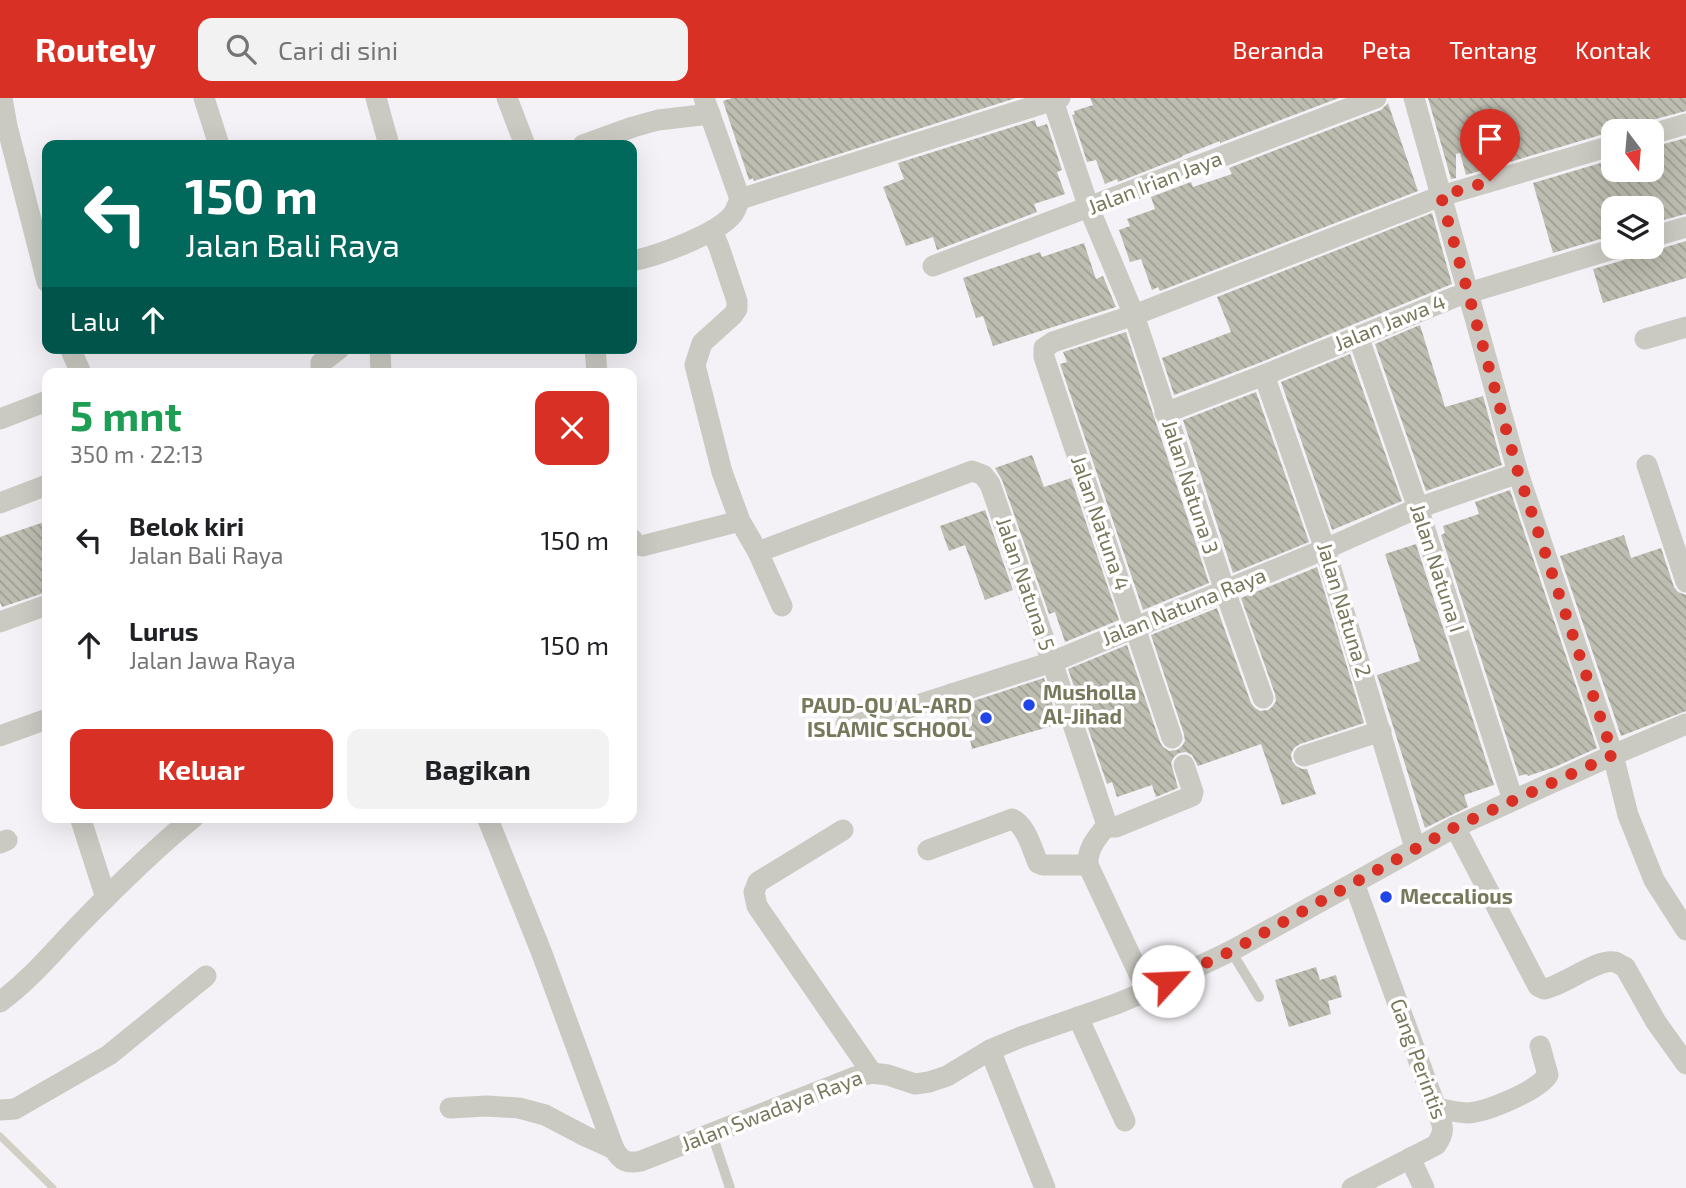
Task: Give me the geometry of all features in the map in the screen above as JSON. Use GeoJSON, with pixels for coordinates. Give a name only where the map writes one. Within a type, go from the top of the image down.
{"type":"FeatureCollection","features":[{"type":"Feature","properties":{"kind":"street"},"geometry":{"type":"LineString","coordinates":[[2,98],[42,262]]}},
{"type":"Feature","properties":{"kind":"street"},"geometry":{"type":"LineString","coordinates":[[204,98],[217,140]]}},
{"type":"Feature","properties":{"kind":"street"},"geometry":{"type":"LineString","coordinates":[[376,98],[387,140]]}},
{"type":"Feature","properties":{"kind":"street"},"geometry":{"type":"LineString","coordinates":[[507,98],[523,140]]}},
{"type":"Feature","properties":{"kind":"street","name":"Jalan Irian Jaya"},"geometry":{"type":"LineString","coordinates":[[933,266],[1376,98]]}},
{"type":"Feature","properties":{"kind":"street"},"geometry":{"type":"LineString","coordinates":[[1414,98],[1518,472],[1613,755],[1628,815],[1654,880],[1686,930]]}},
{"type":"Feature","properties":{"kind":"street"},"geometry":{"type":"LineString","coordinates":[[637,260],[664,253],[712,231],[733,214],[748,196],[1055,99]]}},
{"type":"Feature","properties":{"kind":"street","name":"Jalan Natuna 3"},"geometry":{"type":"LineString","coordinates":[[1055,99],[1089,208],[1134,315],[1263,698]]}},
{"type":"Feature","properties":{"kind":"street"},"geometry":{"type":"LineString","coordinates":[[597,140],[708,103],[748,196]]}},
{"type":"Feature","properties":{"kind":"street"},"geometry":{"type":"LineString","coordinates":[[1664,130],[1686,124]]}},
{"type":"Feature","properties":{"kind":"street"},"geometry":{"type":"LineString","coordinates":[[1134,315],[1441,196],[1601,149]]}},
{"type":"Feature","properties":{"kind":"street"},"geometry":{"type":"LineString","coordinates":[[1664,233],[1686,227]]}},
{"type":"Feature","properties":{"kind":"street"},"geometry":{"type":"LineString","coordinates":[[712,231],[737,301],[737,309],[702,343],[695,365],[722,472],[740,521],[758,552],[782,606]]}},
{"type":"Feature","properties":{"kind":"street","name":"Jalan Jawa 4"},"geometry":{"type":"LineString","coordinates":[[1165,413],[1467,292],[1601,253]]}},
{"type":"Feature","properties":{"kind":"street","name":"Jalan Natuna 4"},"geometry":{"type":"LineString","coordinates":[[1134,315],[1053,342],[1044,348],[1044,357],[1172,738]]}},
{"type":"Feature","properties":{"kind":"street"},"geometry":{"type":"LineString","coordinates":[[1645,339],[1686,327]]}},
{"type":"Feature","properties":{"kind":"street","name":"Jalan Natuna I"},"geometry":{"type":"LineString","coordinates":[[1358,336],[1418,508],[1513,800]]}},
{"type":"Feature","properties":{"kind":"street"},"geometry":{"type":"LineString","coordinates":[[321,368],[321,363],[332,354]]}},
{"type":"Feature","properties":{"kind":"street","name":"Jalan Natuna 2"},"geometry":{"type":"LineString","coordinates":[[1264,375],[1325,549],[1416,848]]}},
{"type":"Feature","properties":{"kind":"street"},"geometry":{"type":"LineString","coordinates":[[0,419],[42,403]]}},
{"type":"Feature","properties":{"kind":"street"},"geometry":{"type":"LineString","coordinates":[[1647,465],[1686,582]]}},
{"type":"Feature","properties":{"kind":"street","name":"Jalan Natuna 5"},"geometry":{"type":"LineString","coordinates":[[758,552],[972,471],[983,475],[990,484],[1107,825]]}},
{"type":"Feature","properties":{"kind":"street","name":"Jalan Natuna Raya"},"geometry":{"type":"LineString","coordinates":[[846,724],[852,726],[1052,662],[1418,508],[1518,472]]}},
{"type":"Feature","properties":{"kind":"street"},"geometry":{"type":"LineString","coordinates":[[0,503],[42,487]]}},
{"type":"Feature","properties":{"kind":"street"},"geometry":{"type":"LineString","coordinates":[[637,545],[642,546],[740,521]]}},
{"type":"Feature","properties":{"kind":"street"},"geometry":{"type":"LineString","coordinates":[[0,622],[42,607]]}},
{"type":"Feature","properties":{"kind":"street"},"geometry":{"type":"LineString","coordinates":[[951,694],[959,721]]}},
{"type":"Feature","properties":{"kind":"street"},"geometry":{"type":"LineString","coordinates":[[0,736],[42,721]]}},
{"type":"Feature","properties":{"kind":"street","name":"Jalan Swadaya Raya"},"geometry":{"type":"LineString","coordinates":[[616,1153],[625,1161],[641,1161],[855,1077],[872,1073],[915,1084],[947,1076],[990,1050],[1147,991],[1231,951],[1455,827],[1686,724]]}},
{"type":"Feature","properties":{"kind":"street"},"geometry":{"type":"LineString","coordinates":[[1304,756],[1381,731]]}},
{"type":"Feature","properties":{"kind":"street"},"geometry":{"type":"LineString","coordinates":[[1147,991],[1088,865],[1087,857],[1091,846],[1107,825],[1116,827],[1190,797],[1194,792],[1184,765]]}},
{"type":"Feature","properties":{"kind":"street"},"geometry":{"type":"LineString","coordinates":[[928,850],[1012,819],[1021,825],[1038,863],[1088,865]]}},
{"type":"Feature","properties":{"kind":"street"},"geometry":{"type":"LineString","coordinates":[[82,823],[106,898]]}},
{"type":"Feature","properties":{"kind":"street"},"geometry":{"type":"LineString","coordinates":[[0,1002],[29,978],[106,898],[162,843],[187,823]]}},
{"type":"Feature","properties":{"kind":"street"},"geometry":{"type":"LineString","coordinates":[[489,823],[541,951],[616,1153]]}},
{"type":"Feature","properties":{"kind":"street"},"geometry":{"type":"LineString","coordinates":[[1455,827],[1538,986],[1544,989],[1553,988],[1598,964],[1616,962],[1625,967],[1656,1022],[1686,1063]]}},
{"type":"Feature","properties":{"kind":"street"},"geometry":{"type":"LineString","coordinates":[[842,830],[758,882],[754,892],[757,906],[872,1073]]}},
{"type":"Feature","properties":{"kind":"street","name":"Gang Perintis"},"geometry":{"type":"LineString","coordinates":[[1352,1188],[1436,1145],[1443,1135],[1443,1127],[1354,883]]}},
{"type":"Feature","properties":{"kind":"street"},"geometry":{"type":"LineString","coordinates":[[0,1110],[15,1109],[109,1055],[206,976]]}},
{"type":"Feature","properties":{"kind":"street"},"geometry":{"type":"LineString","coordinates":[[1078,1017],[1125,1121]]}},
{"type":"Feature","properties":{"kind":"street"},"geometry":{"type":"LineString","coordinates":[[1436,1108],[1467,1113],[1498,1105],[1531,1089],[1548,1075],[1540,1046]]}},
{"type":"Feature","properties":{"kind":"street"},"geometry":{"type":"LineString","coordinates":[[990,1050],[1045,1188]]}},
{"type":"Feature","properties":{"kind":"street"},"geometry":{"type":"LineString","coordinates":[[450,1108],[519,1108],[545,1115],[616,1153]]}},
{"type":"Feature","properties":{"kind":"street"},"geometry":{"type":"LineString","coordinates":[[1410,1158],[1424,1188]]}},
{"type":"Feature","properties":{"kind":"lane"},"geometry":{"type":"LineString","coordinates":[[1231,951],[1259,997]]}},
{"type":"Feature","properties":{"kind":"lane"},"geometry":{"type":"LineString","coordinates":[[712,1134],[730,1188]]}},
{"type":"Feature","properties":{"kind":"building"},"geometry":{"type":"Polygon","coordinates":[[[732,98],[1016,98],[754,181],[753,178],[749,180],[723,101],[732,98]]]}},
{"type":"Feature","properties":{"kind":"building"},"geometry":{"type":"Polygon","coordinates":[[[1090,98],[1339,98],[1118,182],[1117,179],[1105,184],[1096,160],[1087,162],[1072,115],[1075,114],[1074,111],[1093,105],[1090,98]]]}},
{"type":"Feature","properties":{"kind":"building"},"geometry":{"type":"Polygon","coordinates":[[[1428,98],[1686,98],[1686,111],[1656,119],[1601,119],[1601,135],[1466,175],[1460,153],[1456,154],[1456,178],[1451,179],[1428,98]]]}},
{"type":"Feature","properties":{"kind":"building"},"geometry":{"type":"Polygon","coordinates":[[[1388,103],[1418,191],[1160,291],[1158,287],[1152,290],[1141,259],[1130,262],[1119,230],[1130,226],[1127,219],[1155,209],[1151,197],[1191,182],[1193,187],[1232,174],[1229,168],[1381,110],[1388,103]]]}},
{"type":"Feature","properties":{"kind":"building"},"geometry":{"type":"Polygon","coordinates":[[[1035,120],[1037,127],[1047,124],[1062,170],[1057,172],[1065,194],[1034,204],[1037,212],[937,250],[933,237],[906,246],[883,187],[904,179],[898,163],[1035,120]]]}},
{"type":"Feature","properties":{"kind":"building"},"geometry":{"type":"Polygon","coordinates":[[[1686,138],[1686,214],[1664,220],[1664,196],[1601,196],[1601,239],[1553,253],[1533,183],[1601,163],[1601,182],[1664,182],[1664,144],[1686,138]]]}},
{"type":"Feature","properties":{"kind":"building"},"geometry":{"type":"Polygon","coordinates":[[[1432,213],[1452,284],[1174,395],[1162,358],[1231,332],[1217,297],[1432,213]]]}},
{"type":"Feature","properties":{"kind":"building"},"geometry":{"type":"Polygon","coordinates":[[[1686,241],[1686,278],[1603,303],[1593,269],[1625,259],[1664,259],[1664,248],[1686,241]]]}},
{"type":"Feature","properties":{"kind":"building"},"geometry":{"type":"Polygon","coordinates":[[[1084,243],[1096,279],[1103,276],[1116,307],[993,346],[983,316],[976,318],[963,278],[1040,252],[1042,257],[1084,243]]]}},
{"type":"Feature","properties":{"kind":"building"},"geometry":{"type":"Polygon","coordinates":[[[1420,325],[1445,407],[1483,396],[1502,465],[1426,491],[1375,344],[1420,325]]]}},
{"type":"Feature","properties":{"kind":"building"},"geometry":{"type":"Polygon","coordinates":[[[1126,332],[1209,583],[1143,610],[1060,364],[1067,362],[1063,352],[1126,332]]]}},
{"type":"Feature","properties":{"kind":"building"},"geometry":{"type":"Polygon","coordinates":[[[1350,354],[1402,501],[1332,530],[1281,382],[1350,354]]]}},
{"type":"Feature","properties":{"kind":"building"},"geometry":{"type":"Polygon","coordinates":[[[1256,392],[1309,542],[1233,573],[1183,420],[1256,392]]]}},
{"type":"Feature","properties":{"kind":"building"},"geometry":{"type":"Polygon","coordinates":[[[1032,455],[1044,487],[1071,478],[1119,620],[1065,642],[1055,612],[1049,614],[1002,480],[995,468],[1032,455]]]}},
{"type":"Feature","properties":{"kind":"building"},"geometry":{"type":"Polygon","coordinates":[[[1510,490],[1597,748],[1528,776],[1519,776],[1441,535],[1445,533],[1443,526],[1479,514],[1475,502],[1510,490]]]}},
{"type":"Feature","properties":{"kind":"building"},"geometry":{"type":"Polygon","coordinates":[[[985,510],[1013,590],[985,600],[965,545],[949,551],[940,526],[985,510]]]}},
{"type":"Feature","properties":{"kind":"building"},"geometry":{"type":"Polygon","coordinates":[[[42,523],[42,594],[2,607],[0,537],[42,523]]]}},
{"type":"Feature","properties":{"kind":"building"},"geometry":{"type":"Polygon","coordinates":[[[1624,535],[1631,558],[1661,548],[1674,587],[1686,595],[1686,711],[1621,736],[1560,556],[1624,535]]]}},
{"type":"Feature","properties":{"kind":"building"},"geometry":{"type":"Polygon","coordinates":[[[1416,544],[1494,785],[1464,795],[1468,807],[1425,828],[1377,675],[1420,661],[1385,554],[1416,544]]]}},
{"type":"Feature","properties":{"kind":"building"},"geometry":{"type":"Polygon","coordinates":[[[1317,567],[1364,723],[1294,748],[1292,761],[1296,766],[1307,769],[1316,794],[1282,805],[1261,744],[1198,766],[1192,755],[1179,753],[1171,763],[1178,788],[1156,797],[1152,785],[1117,797],[1112,782],[1107,784],[1068,669],[1127,645],[1160,742],[1169,751],[1177,750],[1185,741],[1184,734],[1151,635],[1217,608],[1251,703],[1260,711],[1268,710],[1276,701],[1275,694],[1241,598],[1317,567]]]}},
{"type":"Feature","properties":{"kind":"building"},"geometry":{"type":"Polygon","coordinates":[[[1044,678],[1059,724],[972,749],[968,730],[972,725],[972,718],[967,703],[1044,678]]]}},
{"type":"Feature","properties":{"kind":"building"},"geometry":{"type":"Polygon","coordinates":[[[1316,967],[1320,980],[1336,975],[1342,997],[1328,1001],[1331,1014],[1289,1027],[1275,980],[1316,967]]]}},
{"type":"Feature","properties":{"kind":"waterway"},"geometry":{"type":"LineString","coordinates":[[0,1136],[53,1188]]}},
{"type":"Feature","properties":{"kind":"place","name":"Musholla Al-Jihad"},"geometry":{"type":"Point","coordinates":[1029,705]}},
{"type":"Feature","properties":{"kind":"place","name":"PAUD-QU AL-ARD ISLAMIC SCHOOL"},"geometry":{"type":"Point","coordinates":[986,718]}},
{"type":"Feature","properties":{"kind":"place","name":"Meccalious"},"geometry":{"type":"Point","coordinates":[1386,897]}},
{"type":"Feature","properties":{"kind":"route"},"geometry":{"type":"LineString","coordinates":[[1168,981],[1231,951],[1455,827],[1613,755],[1518,472],[1441,196],[1490,181]]}}]}
